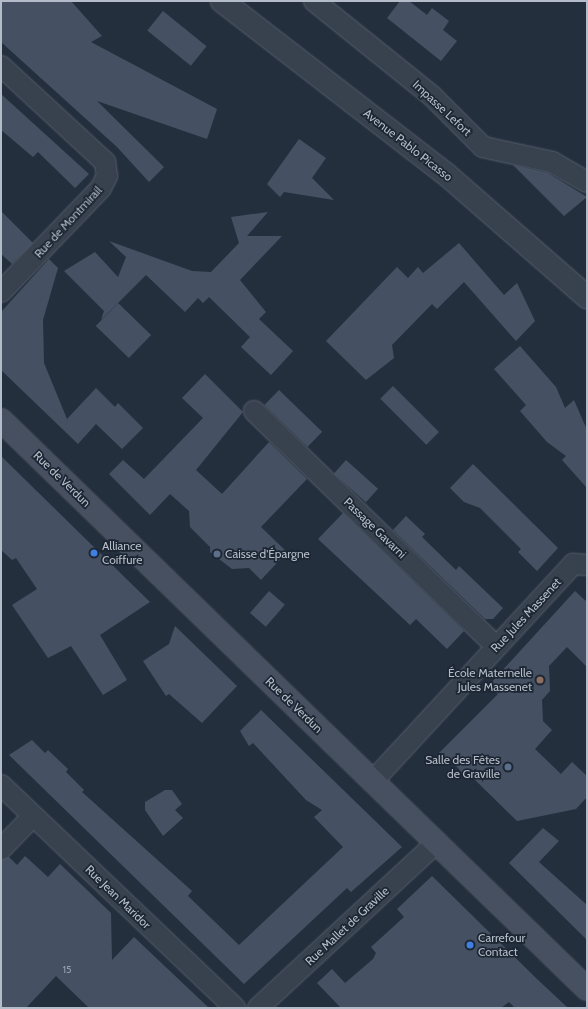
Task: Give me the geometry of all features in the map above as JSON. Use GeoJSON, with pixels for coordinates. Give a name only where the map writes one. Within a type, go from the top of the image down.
{"type":"FeatureCollection","features":[{"type":"Feature","properties":{"kind":"main road","name":"Rue de Verdun"},"geometry":{"type":"LineString","coordinates":[[1,420],[435,844],[587,989]]}},
{"type":"Feature","properties":{"kind":"street","name":"Avenue Pablo Picasso"},"geometry":{"type":"LineString","coordinates":[[222,1],[447,175],[587,297]]}},
{"type":"Feature","properties":{"kind":"street","name":"Impasse Lefort"},"geometry":{"type":"LineString","coordinates":[[314,1],[432,96],[483,147],[552,162],[587,182]]}},
{"type":"Feature","properties":{"kind":"street","name":"Rue de Montmirail"},"geometry":{"type":"LineString","coordinates":[[1,66],[105,162],[107,176],[101,188],[1,292]]}},
{"type":"Feature","properties":{"kind":"street","name":"Passage Gavarni"},"geometry":{"type":"LineString","coordinates":[[254,411],[496,646]]}},
{"type":"Feature","properties":{"kind":"street","name":"Rue Jules Massenet"},"geometry":{"type":"LineString","coordinates":[[372,782],[573,564],[587,565]]}},
{"type":"Feature","properties":{"kind":"street","name":"Rue Jean Maridor"},"geometry":{"type":"LineString","coordinates":[[1,785],[235,1008]]}},
{"type":"Feature","properties":{"kind":"street"},"geometry":{"type":"LineString","coordinates":[[1,849],[33,816]]}},
{"type":"Feature","properties":{"kind":"street","name":"Rue Mallet de Graville"},"geometry":{"type":"LineString","coordinates":[[258,1008],[435,844]]}},
{"type":"Feature","properties":{"kind":"building"},"geometry":{"type":"Polygon","coordinates":[[[1,1],[71,1],[102,36],[91,42],[217,109],[207,139],[97,101],[164,167],[149,182],[117,147],[1,42],[1,1]]]}},
{"type":"Feature","properties":{"kind":"building"},"geometry":{"type":"Polygon","coordinates":[[[400,1],[409,1],[427,15],[432,8],[449,21],[443,30],[457,41],[441,61],[387,18],[400,1]]]}},
{"type":"Feature","properties":{"kind":"building"},"geometry":{"type":"Polygon","coordinates":[[[163,11],[207,46],[191,66],[147,30],[163,11]]]}},
{"type":"Feature","properties":{"kind":"building"},"geometry":{"type":"Polygon","coordinates":[[[1,94],[89,174],[75,188],[38,152],[33,157],[1,130],[1,94]]]}},
{"type":"Feature","properties":{"kind":"building"},"geometry":{"type":"Polygon","coordinates":[[[299,139],[326,158],[312,178],[334,200],[284,192],[280,197],[267,184],[299,139]]]}},
{"type":"Feature","properties":{"kind":"building"},"geometry":{"type":"Polygon","coordinates":[[[513,165],[548,173],[587,197],[564,216],[513,165]]]}},
{"type":"Feature","properties":{"kind":"building"},"geometry":{"type":"Polygon","coordinates":[[[1,211],[33,243],[12,264],[1,254],[1,211]]]}},
{"type":"Feature","properties":{"kind":"building"},"geometry":{"type":"Polygon","coordinates":[[[268,212],[247,236],[282,236],[240,280],[266,312],[259,319],[293,351],[271,375],[241,347],[250,337],[209,297],[203,303],[198,298],[185,312],[146,275],[101,320],[104,311],[64,271],[95,252],[118,277],[126,257],[109,241],[192,271],[211,272],[239,243],[231,217],[268,212]]]}},
{"type":"Feature","properties":{"kind":"building"},"geometry":{"type":"Polygon","coordinates":[[[459,243],[504,295],[517,283],[535,321],[516,341],[464,282],[437,309],[432,304],[392,345],[394,358],[366,380],[326,341],[397,267],[408,278],[418,267],[423,273],[459,243]]]}},
{"type":"Feature","properties":{"kind":"building"},"geometry":{"type":"Polygon","coordinates":[[[49,259],[58,268],[43,320],[44,363],[67,419],[96,388],[115,407],[118,403],[143,428],[122,449],[96,424],[78,444],[1,370],[1,312],[49,259]]]}},
{"type":"Feature","properties":{"kind":"building"},"geometry":{"type":"Polygon","coordinates":[[[118,303],[151,335],[129,358],[96,326],[118,303]]]}},
{"type":"Feature","properties":{"kind":"building"},"geometry":{"type":"Polygon","coordinates":[[[520,346],[556,387],[565,408],[574,400],[587,430],[587,488],[562,460],[566,456],[547,442],[520,411],[526,405],[494,369],[520,346]]]}},
{"type":"Feature","properties":{"kind":"building"},"geometry":{"type":"Polygon","coordinates":[[[205,374],[243,412],[196,470],[222,494],[269,442],[307,479],[261,527],[287,552],[261,580],[249,568],[232,569],[210,552],[210,547],[190,527],[189,511],[170,494],[150,515],[109,474],[123,460],[144,479],[203,418],[182,398],[205,374]]]}},
{"type":"Feature","properties":{"kind":"building"},"geometry":{"type":"Polygon","coordinates":[[[393,386],[439,432],[426,445],[380,399],[393,386]]]}},
{"type":"Feature","properties":{"kind":"building"},"geometry":{"type":"Polygon","coordinates":[[[279,390],[322,432],[308,447],[264,405],[279,390]]]}},
{"type":"Feature","properties":{"kind":"building"},"geometry":{"type":"Polygon","coordinates":[[[1,456],[150,602],[100,635],[127,680],[103,695],[71,646],[48,658],[12,605],[37,589],[16,558],[12,560],[1,550],[1,456]]]}},
{"type":"Feature","properties":{"kind":"building"},"geometry":{"type":"Polygon","coordinates":[[[346,460],[378,489],[366,502],[334,473],[346,460]]]}},
{"type":"Feature","properties":{"kind":"building"},"geometry":{"type":"Polygon","coordinates":[[[473,464],[558,548],[537,571],[518,552],[521,549],[480,508],[464,502],[450,488],[473,464]]]}},
{"type":"Feature","properties":{"kind":"building"},"geometry":{"type":"Polygon","coordinates":[[[343,513],[464,631],[447,649],[416,619],[410,625],[318,539],[343,513]]]}},
{"type":"Feature","properties":{"kind":"building"},"geometry":{"type":"Polygon","coordinates":[[[406,516],[425,534],[422,537],[456,570],[459,566],[503,608],[493,619],[485,619],[393,530],[406,516]]]}},
{"type":"Feature","properties":{"kind":"building"},"geometry":{"type":"Polygon","coordinates":[[[269,591],[285,605],[266,627],[250,613],[269,591]]]}},
{"type":"Feature","properties":{"kind":"building"},"geometry":{"type":"Polygon","coordinates":[[[575,591],[587,602],[587,667],[567,647],[549,666],[550,691],[542,700],[543,721],[552,730],[535,749],[561,774],[572,762],[587,776],[587,797],[576,809],[517,821],[472,777],[468,780],[452,761],[439,753],[498,694],[489,685],[575,591]]]}},
{"type":"Feature","properties":{"kind":"building"},"geometry":{"type":"Polygon","coordinates":[[[175,626],[237,686],[202,723],[169,694],[166,696],[143,661],[169,644],[175,626]]]}},
{"type":"Feature","properties":{"kind":"building"},"geometry":{"type":"Polygon","coordinates":[[[261,710],[402,847],[351,892],[347,888],[244,984],[9,755],[32,740],[45,753],[48,750],[68,769],[66,772],[84,790],[82,792],[192,891],[188,896],[239,945],[343,847],[314,817],[322,810],[306,800],[253,743],[249,746],[240,731],[261,710]]]}},
{"type":"Feature","properties":{"kind":"building"},"geometry":{"type":"Polygon","coordinates":[[[165,790],[172,790],[182,804],[175,810],[183,818],[163,836],[145,810],[145,802],[165,790]]]}},
{"type":"Feature","properties":{"kind":"building"},"geometry":{"type":"Polygon","coordinates":[[[543,828],[559,841],[539,862],[587,905],[587,940],[509,863],[543,828]]]}},
{"type":"Feature","properties":{"kind":"building"},"geometry":{"type":"Polygon","coordinates":[[[25,856],[48,877],[60,864],[111,913],[112,960],[134,937],[209,1008],[89,1008],[56,976],[26,1008],[1,1008],[1,860],[9,857],[17,865],[25,856]]]}},
{"type":"Feature","properties":{"kind":"building"},"geometry":{"type":"Polygon","coordinates":[[[432,876],[568,1008],[515,1008],[509,1002],[501,1008],[341,1008],[317,983],[332,969],[345,983],[373,959],[376,953],[371,947],[404,917],[397,909],[432,876]]]}},
{"type":"Feature","properties":{"kind":"place","name":"Alliance Coiffure"},"geometry":{"type":"Point","coordinates":[94,553]}},
{"type":"Feature","properties":{"kind":"place","name":"Caisse d'Épargne"},"geometry":{"type":"Point","coordinates":[217,554]}},
{"type":"Feature","properties":{"kind":"place","name":"École Maternelle Jules Massenet"},"geometry":{"type":"Point","coordinates":[540,680]}},
{"type":"Feature","properties":{"kind":"place","name":"Salle des Fêtes de Graville"},"geometry":{"type":"Point","coordinates":[508,767]}},
{"type":"Feature","properties":{"kind":"place","name":"Carrefour Contact"},"geometry":{"type":"Point","coordinates":[470,945]}}]}
